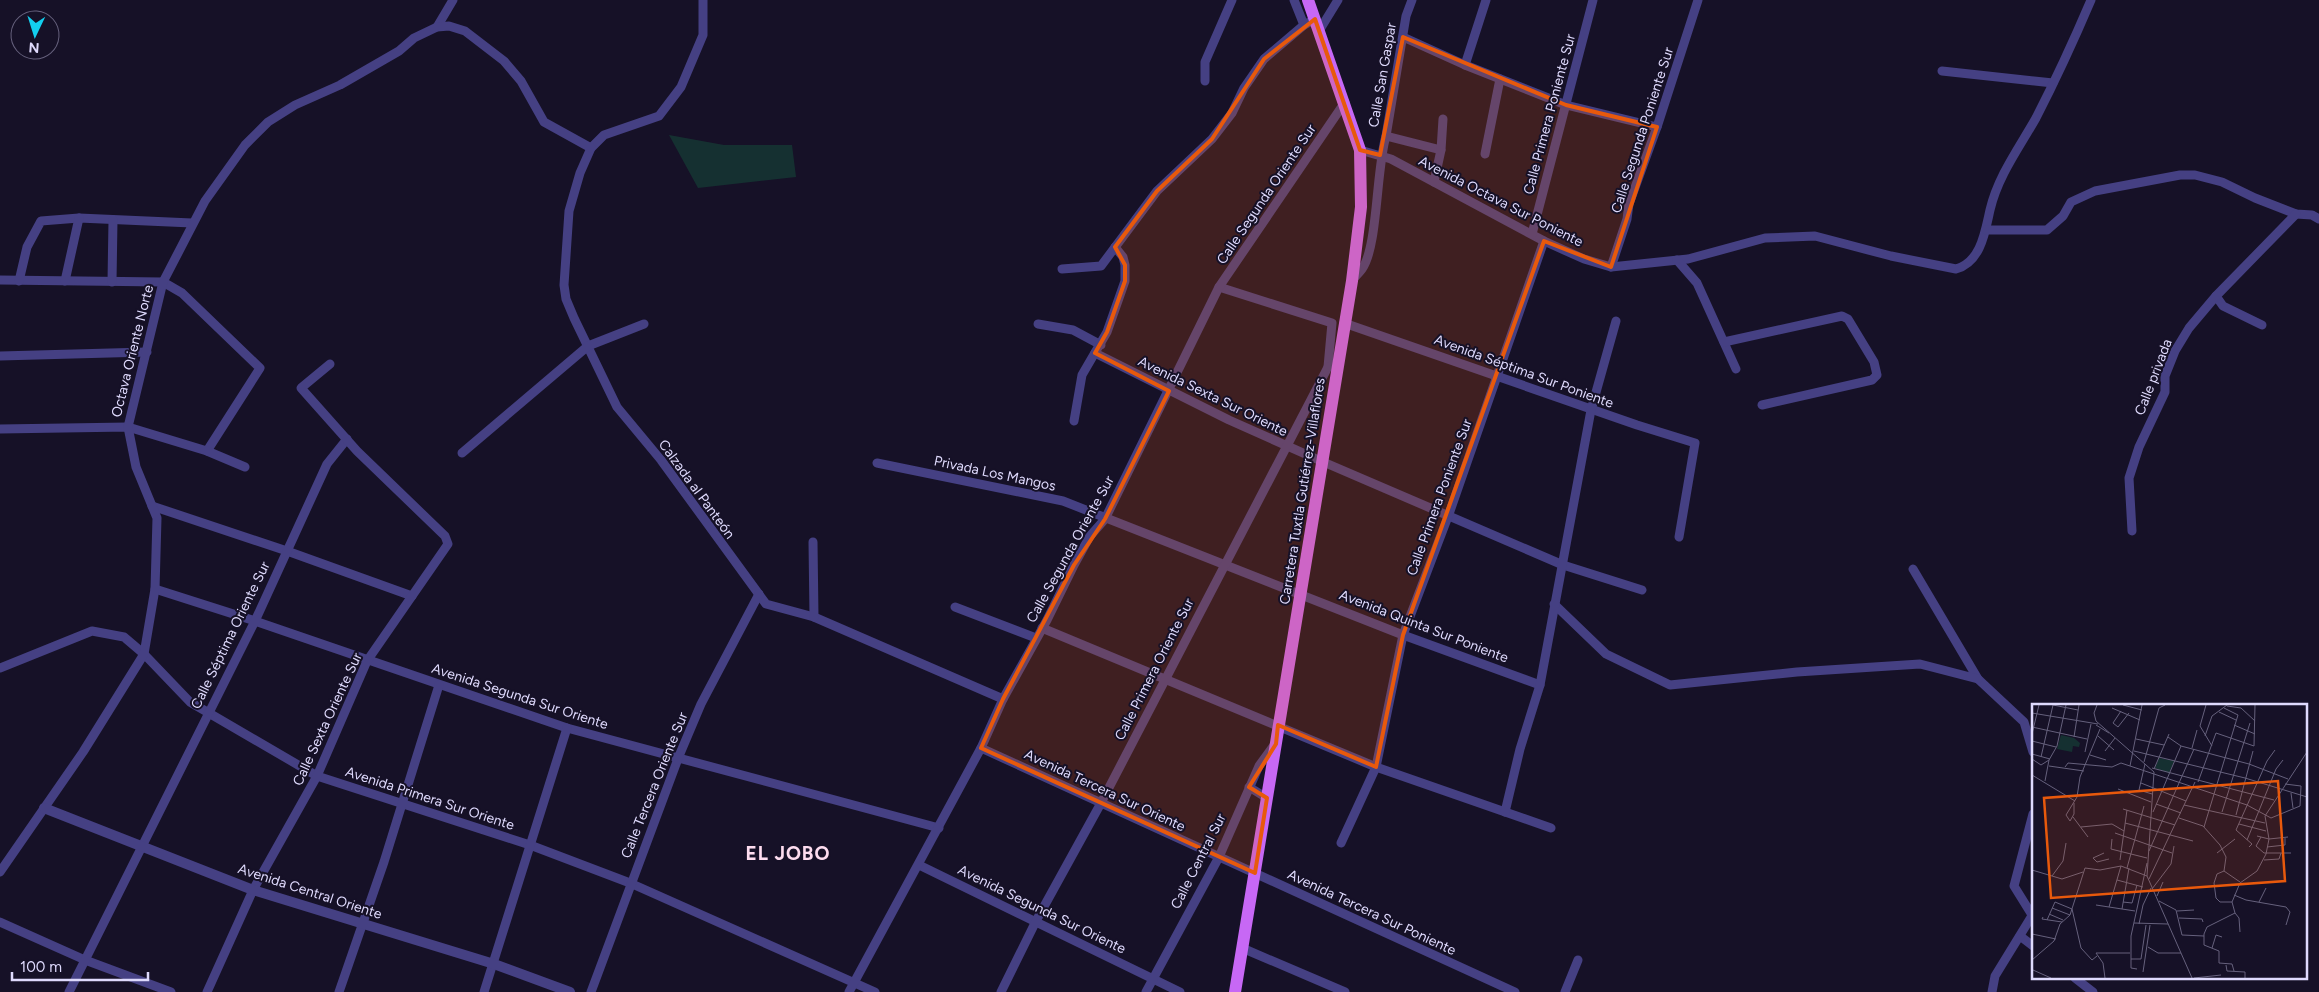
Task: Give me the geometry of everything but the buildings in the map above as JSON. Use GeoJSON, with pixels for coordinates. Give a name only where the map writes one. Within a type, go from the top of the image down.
{"type":"FeatureCollection","features":[{"type":"Feature","properties":{"kind":"main road","name":"Carretera Tuxtla Gutiérrez-Villaflores"},"geometry":{"type":"LineString","coordinates":[[1235,992],[1300,593],[1338,323],[1352,281],[1361,207],[1360,150],[1319,31],[1309,22],[1308,0]]}},
{"type":"Feature","properties":{"kind":"street"},"geometry":{"type":"LineString","coordinates":[[437,26],[454,0]]}},
{"type":"Feature","properties":{"kind":"street"},"geometry":{"type":"LineString","coordinates":[[437,26],[449,26],[466,31],[504,61],[521,81],[544,122],[591,148],[604,136],[658,116],[681,86],[702,35],[703,0]]}},
{"type":"Feature","properties":{"kind":"street"},"geometry":{"type":"LineString","coordinates":[[1205,81],[1206,62],[1232,0]]}},
{"type":"Feature","properties":{"kind":"street"},"geometry":{"type":"LineString","coordinates":[[1062,269],[1101,266],[1157,191],[1212,139],[1232,113],[1244,88],[1264,59],[1309,22],[1294,0]]}},
{"type":"Feature","properties":{"kind":"street"},"geometry":{"type":"LineString","coordinates":[[1319,31],[1338,0]]}},
{"type":"Feature","properties":{"kind":"street","name":"Calle San Gaspar"},"geometry":{"type":"LineString","coordinates":[[1352,281],[1363,268],[1370,242],[1380,155],[1386,136],[1406,16],[1412,0]]}},
{"type":"Feature","properties":{"kind":"street"},"geometry":{"type":"LineString","coordinates":[[1465,65],[1486,0]]}},
{"type":"Feature","properties":{"kind":"street","name":"Calle Primera Poniente Sur"},"geometry":{"type":"LineString","coordinates":[[1532,234],[1593,0]]}},
{"type":"Feature","properties":{"kind":"street","name":"Calle Segunda Poniente Sur"},"geometry":{"type":"LineString","coordinates":[[1611,268],[1627,219],[1629,204],[1657,127],[1698,0]]}},
{"type":"Feature","properties":{"kind":"street"},"geometry":{"type":"LineString","coordinates":[[2091,0],[2070,51],[1995,188],[1986,230],[2048,230],[2063,216],[2072,202],[2085,195],[2096,191],[2180,175],[2207,176],[2296,214],[2312,215],[2319,218]]}},
{"type":"Feature","properties":{"kind":"street","name":"Octava Oriente Norte"},"geometry":{"type":"LineString","coordinates":[[0,872],[83,752],[144,654],[155,589],[157,518],[136,467],[128,426],[163,282],[192,223],[224,172],[268,122],[295,105],[340,85],[399,50],[414,38],[437,26]]}},
{"type":"Feature","properties":{"kind":"street"},"geometry":{"type":"LineString","coordinates":[[1403,38],[1566,105],[1657,127]]}},
{"type":"Feature","properties":{"kind":"street"},"geometry":{"type":"LineString","coordinates":[[1942,71],[2053,83]]}},
{"type":"Feature","properties":{"kind":"street"},"geometry":{"type":"LineString","coordinates":[[1485,154],[1500,79]]}},
{"type":"Feature","properties":{"kind":"street","name":"Calle Segunda Oriente Sur"},"geometry":{"type":"LineString","coordinates":[[849,992],[939,828],[981,748],[1003,699],[1078,557],[1090,536],[1105,519],[1170,391],[1219,287],[1345,102]]}},
{"type":"Feature","properties":{"kind":"street"},"geometry":{"type":"LineString","coordinates":[[1434,182],[1441,150],[1443,118]]}},
{"type":"Feature","properties":{"kind":"street"},"geometry":{"type":"LineString","coordinates":[[1386,136],[1441,150]]}},
{"type":"Feature","properties":{"kind":"street","name":"Calzada al Panteón"},"geometry":{"type":"LineString","coordinates":[[591,148],[580,173],[569,211],[564,285],[566,299],[617,407],[661,460],[766,604],[814,617],[1003,699]]}},
{"type":"Feature","properties":{"kind":"street","name":"Avenida Octava Sur Poniente"},"geometry":{"type":"LineString","coordinates":[[1360,150],[1380,155],[1544,241],[1584,259],[1611,268],[1677,260],[1765,238],[1815,236],[1891,256],[1956,269],[1967,266],[1978,252],[1986,230]]}},
{"type":"Feature","properties":{"kind":"street","name":"Calle privada"},"geometry":{"type":"LineString","coordinates":[[2132,531],[2129,478],[2139,447],[2165,392],[2165,376],[2175,351],[2189,328],[2216,296],[2296,214]]}},
{"type":"Feature","properties":{"kind":"street"},"geometry":{"type":"LineString","coordinates":[[20,281],[27,247],[41,221],[79,218],[192,223]]}},
{"type":"Feature","properties":{"kind":"street"},"geometry":{"type":"LineString","coordinates":[[65,282],[79,218]]}},
{"type":"Feature","properties":{"kind":"street"},"geometry":{"type":"LineString","coordinates":[[112,282],[113,220]]}},
{"type":"Feature","properties":{"kind":"street","name":"Calle Primera Poniente Sur"},"geometry":{"type":"LineString","coordinates":[[1341,843],[1376,767],[1403,635],[1449,514],[1544,241]]}},
{"type":"Feature","properties":{"kind":"street"},"geometry":{"type":"LineString","coordinates":[[1074,421],[1082,375],[1101,345],[1124,280],[1126,265],[1123,257],[1115,247]]}},
{"type":"Feature","properties":{"kind":"street"},"geometry":{"type":"LineString","coordinates":[[1677,260],[1698,283],[1736,369]]}},
{"type":"Feature","properties":{"kind":"street"},"geometry":{"type":"LineString","coordinates":[[0,280],[163,282],[182,293],[260,368],[207,451]]}},
{"type":"Feature","properties":{"kind":"street","name":"Avenida Séptima Sur Poniente"},"geometry":{"type":"LineString","coordinates":[[1219,287],[1338,323],[1497,375],[1591,410],[1695,443],[1679,537]]}},
{"type":"Feature","properties":{"kind":"street"},"geometry":{"type":"LineString","coordinates":[[2216,296],[2223,306],[2262,325]]}},
{"type":"Feature","properties":{"kind":"street"},"geometry":{"type":"LineString","coordinates":[[1724,342],[1842,316],[1848,318],[1874,362],[1876,375],[1872,380],[1762,405]]}},
{"type":"Feature","properties":{"kind":"street"},"geometry":{"type":"LineString","coordinates":[[1505,812],[1520,749],[1540,684],[1591,410],[1616,321]]}},
{"type":"Feature","properties":{"kind":"street"},"geometry":{"type":"LineString","coordinates":[[462,453],[588,346],[644,324]]}},
{"type":"Feature","properties":{"kind":"street"},"geometry":{"type":"LineString","coordinates":[[1038,324],[1054,325],[1073,330],[1101,345]]}},
{"type":"Feature","properties":{"kind":"street"},"geometry":{"type":"LineString","coordinates":[[0,356],[147,352]]}},
{"type":"Feature","properties":{"kind":"street","name":"Avenida Sexta Sur Oriente"},"geometry":{"type":"LineString","coordinates":[[1095,353],[1170,391],[1320,461],[1449,514],[1563,565],[1642,590]]}},
{"type":"Feature","properties":{"kind":"street"},"geometry":{"type":"LineString","coordinates":[[330,364],[300,388],[347,439]]}},
{"type":"Feature","properties":{"kind":"street","name":"Calle Primera Oriente Sur"},"geometry":{"type":"LineString","coordinates":[[1001,992],[1036,921],[1101,803],[1164,679],[1333,366]]}},
{"type":"Feature","properties":{"kind":"street"},"geometry":{"type":"LineString","coordinates":[[0,429],[128,426],[207,451],[245,467]]}},
{"type":"Feature","properties":{"kind":"street","name":"Calle Sexta Oriente Sur"},"geometry":{"type":"LineString","coordinates":[[207,992],[253,890],[317,776],[367,661],[448,544],[448,539],[347,439]]}},
{"type":"Feature","properties":{"kind":"street","name":"Calle Séptima Oriente Sur"},"geometry":{"type":"LineString","coordinates":[[69,992],[254,621],[332,454],[347,439]]}},
{"type":"Feature","properties":{"kind":"street","name":"Privada Los Mangos"},"geometry":{"type":"LineString","coordinates":[[877,463],[1063,501],[1105,519],[1225,564]]}},
{"type":"Feature","properties":{"kind":"street"},"geometry":{"type":"LineString","coordinates":[[152,506],[287,550],[412,596]]}},
{"type":"Feature","properties":{"kind":"street"},"geometry":{"type":"LineString","coordinates":[[813,542],[814,617]]}},
{"type":"Feature","properties":{"kind":"street","name":"Avenida Quinta Sur Poniente"},"geometry":{"type":"LineString","coordinates":[[1225,564],[1403,635],[1540,684]]}},
{"type":"Feature","properties":{"kind":"street"},"geometry":{"type":"LineString","coordinates":[[1913,569],[1978,679],[2024,722],[2032,749]]}},
{"type":"Feature","properties":{"kind":"street","name":"Avenida Segunda Sur Oriente"},"geometry":{"type":"LineString","coordinates":[[155,589],[567,728],[679,756],[939,828]]}},
{"type":"Feature","properties":{"kind":"street","name":"Calle Tercera Oriente Sur"},"geometry":{"type":"LineString","coordinates":[[591,992],[630,883],[679,756],[701,704],[759,594]]}},
{"type":"Feature","properties":{"kind":"street"},"geometry":{"type":"LineString","coordinates":[[1554,604],[1606,654],[1670,685],[1797,672],[1920,664],[1978,679]]}},
{"type":"Feature","properties":{"kind":"street"},"geometry":{"type":"LineString","coordinates":[[955,608],[1036,638]]}},
{"type":"Feature","properties":{"kind":"street"},"geometry":{"type":"LineString","coordinates":[[1042,628],[1376,767],[1551,828]]}},
{"type":"Feature","properties":{"kind":"street","name":"Avenida Primera Sur Oriente"},"geometry":{"type":"LineString","coordinates":[[0,668],[92,631],[124,637],[144,654],[190,702],[317,776],[530,845],[630,883],[875,992]]}},
{"type":"Feature","properties":{"kind":"street"},"geometry":{"type":"LineString","coordinates":[[339,992],[439,685]]}},
{"type":"Feature","properties":{"kind":"street"},"geometry":{"type":"LineString","coordinates":[[484,992],[567,728]]}},
{"type":"Feature","properties":{"kind":"street","name":"Calle Central Sur"},"geometry":{"type":"LineString","coordinates":[[1146,992],[1218,857],[1259,766],[1276,744]]}},
{"type":"Feature","properties":{"kind":"street","name":"Avenida Tercera Sur Oriente"},"geometry":{"type":"LineString","coordinates":[[981,748],[1218,857]]}},
{"type":"Feature","properties":{"kind":"street"},"geometry":{"type":"LineString","coordinates":[[1250,787],[1267,798]]}},
{"type":"Feature","properties":{"kind":"street","name":"Avenida Central Oriente"},"geometry":{"type":"LineString","coordinates":[[44,808],[253,890],[494,964],[570,992]]}},
{"type":"Feature","properties":{"kind":"street"},"geometry":{"type":"LineString","coordinates":[[1992,992],[1995,976],[2032,915],[2014,886],[2032,818]]}},
{"type":"Feature","properties":{"kind":"street","name":"Avenida Tercera Sur Poniente"},"geometry":{"type":"LineString","coordinates":[[1218,857],[1515,992]]}},
{"type":"Feature","properties":{"kind":"street","name":"Avenida Segunda Sur Oriente"},"geometry":{"type":"LineString","coordinates":[[919,865],[1180,992]]}},
{"type":"Feature","properties":{"kind":"street"},"geometry":{"type":"LineString","coordinates":[[0,922],[85,960],[171,992]]}},
{"type":"Feature","properties":{"kind":"street"},"geometry":{"type":"LineString","coordinates":[[2020,936],[2032,945]]}},
{"type":"Feature","properties":{"kind":"street"},"geometry":{"type":"LineString","coordinates":[[1242,948],[1345,992]]}},
{"type":"Feature","properties":{"kind":"street"},"geometry":{"type":"LineString","coordinates":[[1565,992],[1578,960]]}},
{"type":"Feature","properties":{"kind":"street"},"geometry":{"type":"LineString","coordinates":[[2078,980],[2093,992]]}},
{"type":"Feature","properties":{"kind":"highlighted area"},"geometry":{"type":"Polygon","coordinates":[[[1315,19],[1360,150],[1380,155],[1403,37],[1566,105],[1657,127],[1611,267],[1544,241],[1403,635],[1376,767],[1278,725],[1276,744],[1249,787],[1267,798],[1255,873],[981,748],[1003,699],[1074,565],[1105,519],[1169,391],[1095,353],[1107,332],[1125,281],[1125,265],[1115,247],[1157,191],[1212,139],[1264,59],[1315,19]]]}},
{"type":"Feature","properties":{"kind":"green space"},"geometry":{"type":"Polygon","coordinates":[[[669,135],[724,145],[792,145],[796,177],[698,188],[669,135]]]}},
{"type":"Feature","properties":{"kind":"district","name":"EL JOBO"},"geometry":{"type":"Point","coordinates":[788,853]}}]}
